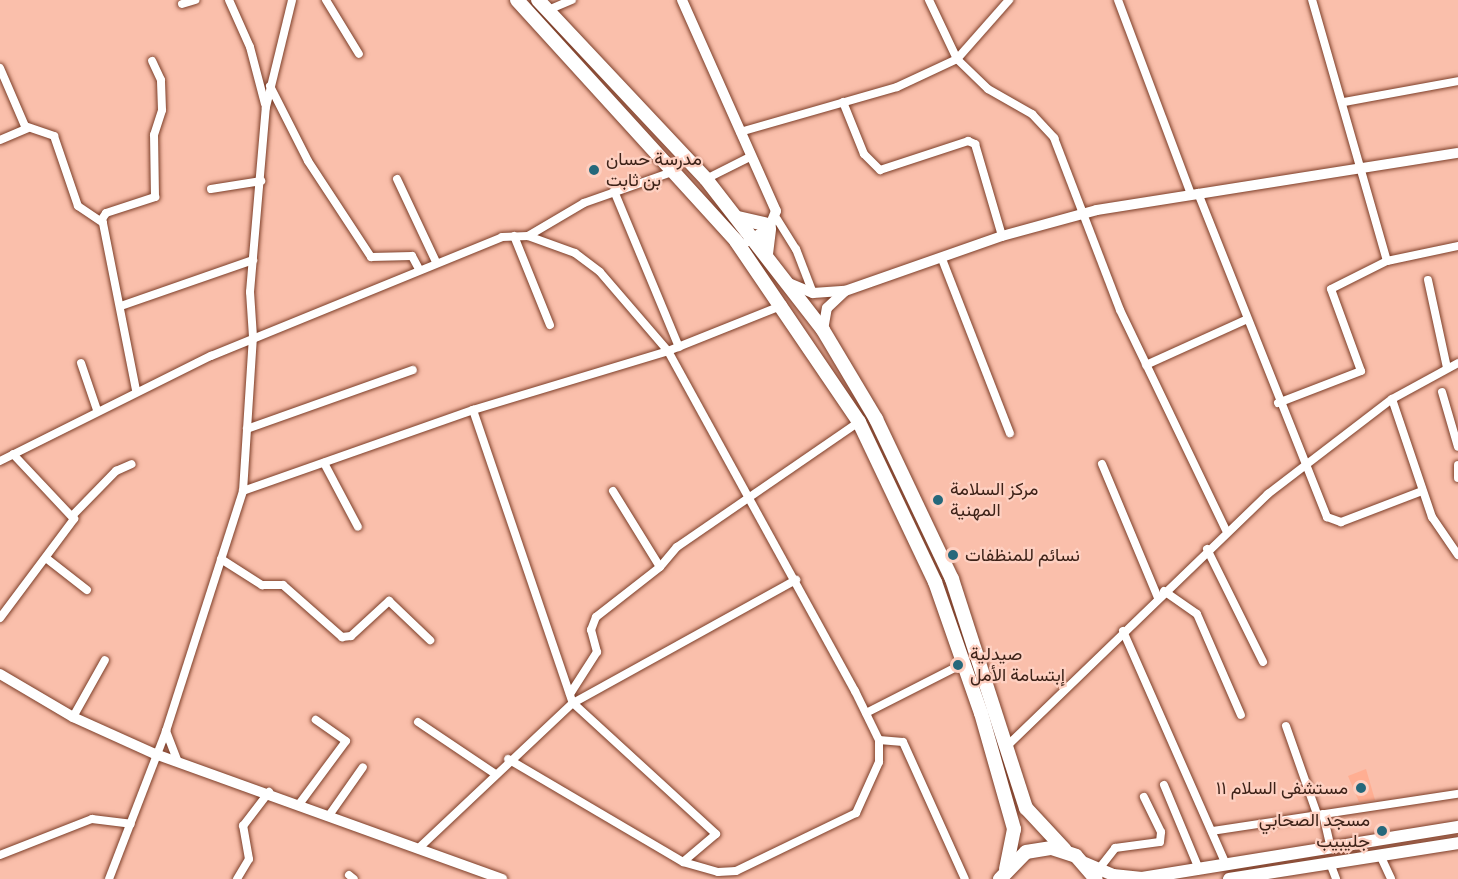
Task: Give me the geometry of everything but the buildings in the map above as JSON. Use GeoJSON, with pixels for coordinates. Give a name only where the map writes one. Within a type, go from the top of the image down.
{"type":"FeatureCollection","features":[{"type":"Feature","properties":{"kind":"main road"},"geometry":{"type":"LineString","coordinates":[[517,0],[675,171],[738,243],[783,305],[859,422],[904,510],[964,663],[1010,809],[1013,848],[1003,874]]}},
{"type":"Feature","properties":{"kind":"main road"},"geometry":{"type":"LineString","coordinates":[[543,5],[706,179],[789,282],[823,330],[876,419],[952,579],[1026,808],[1065,850],[1097,874],[1142,878],[1458,827]]}},
{"type":"Feature","properties":{"kind":"main road"},"geometry":{"type":"LineString","coordinates":[[738,218],[771,223],[766,254]]}},
{"type":"Feature","properties":{"kind":"main road"},"geometry":{"type":"LineString","coordinates":[[1229,879],[1264,876],[1330,863],[1457,845]]}},
{"type":"Feature","properties":{"kind":"main road"},"geometry":{"type":"LineString","coordinates":[[1003,874],[1026,852],[1065,850]]}},
{"type":"Feature","properties":{"kind":"street"},"geometry":{"type":"LineString","coordinates":[[182,4],[195,0]]}},
{"type":"Feature","properties":{"kind":"street"},"geometry":{"type":"LineString","coordinates":[[229,0],[250,47],[266,107]]}},
{"type":"Feature","properties":{"kind":"street"},"geometry":{"type":"LineString","coordinates":[[109,879],[155,754],[166,731],[243,491],[253,337],[253,260],[266,107],[292,0]]}},
{"type":"Feature","properties":{"kind":"street"},"geometry":{"type":"LineString","coordinates":[[326,0],[359,54]]}},
{"type":"Feature","properties":{"kind":"street"},"geometry":{"type":"LineString","coordinates":[[543,5],[572,0]]}},
{"type":"Feature","properties":{"kind":"street"},"geometry":{"type":"LineString","coordinates":[[682,0],[752,156],[771,223],[796,249],[813,293]]}},
{"type":"Feature","properties":{"kind":"street"},"geometry":{"type":"LineString","coordinates":[[929,0],[957,59],[988,89],[1042,122],[1085,213],[1146,365],[1226,530]]}},
{"type":"Feature","properties":{"kind":"street"},"geometry":{"type":"LineString","coordinates":[[740,132],[897,87],[957,59],[1009,0]]}},
{"type":"Feature","properties":{"kind":"street"},"geometry":{"type":"LineString","coordinates":[[1118,0],[1302,465],[1333,523],[1422,491]]}},
{"type":"Feature","properties":{"kind":"street"},"geometry":{"type":"LineString","coordinates":[[1312,0],[1344,102],[1388,261]]}},
{"type":"Feature","properties":{"kind":"street"},"geometry":{"type":"LineString","coordinates":[[136,390],[103,223],[106,213],[155,196],[154,135],[162,110],[161,80],[153,61]]}},
{"type":"Feature","properties":{"kind":"street"},"geometry":{"type":"LineString","coordinates":[[0,68],[28,128]]}},
{"type":"Feature","properties":{"kind":"street"},"geometry":{"type":"LineString","coordinates":[[1344,102],[1458,81]]}},
{"type":"Feature","properties":{"kind":"street"},"geometry":{"type":"LineString","coordinates":[[270,86],[308,161],[371,257],[412,256],[419,269]]}},
{"type":"Feature","properties":{"kind":"street"},"geometry":{"type":"LineString","coordinates":[[843,102],[864,154],[880,170],[968,141],[975,144],[1002,236]]}},
{"type":"Feature","properties":{"kind":"street"},"geometry":{"type":"LineString","coordinates":[[0,140],[28,128],[54,136],[78,206],[103,223]]}},
{"type":"Feature","properties":{"kind":"street"},"geometry":{"type":"LineString","coordinates":[[789,282],[813,293],[845,291],[1002,236],[1085,213],[1195,193],[1458,153]]}},
{"type":"Feature","properties":{"kind":"street"},"geometry":{"type":"LineString","coordinates":[[706,179],[752,156]]}},
{"type":"Feature","properties":{"kind":"street"},"geometry":{"type":"LineString","coordinates":[[528,236],[614,191],[675,171]]}},
{"type":"Feature","properties":{"kind":"street"},"geometry":{"type":"LineString","coordinates":[[397,179],[436,262]]}},
{"type":"Feature","properties":{"kind":"street"},"geometry":{"type":"LineString","coordinates":[[211,189],[261,181]]}},
{"type":"Feature","properties":{"kind":"street"},"geometry":{"type":"LineString","coordinates":[[614,191],[679,347]]}},
{"type":"Feature","properties":{"kind":"street"},"geometry":{"type":"LineString","coordinates":[[738,243],[771,223]]}},
{"type":"Feature","properties":{"kind":"street"},"geometry":{"type":"LineString","coordinates":[[514,236],[550,325]]}},
{"type":"Feature","properties":{"kind":"street"},"geometry":{"type":"LineString","coordinates":[[0,461],[136,390],[253,337],[436,262],[514,236],[528,236],[574,253],[600,272],[668,351],[796,580],[879,740],[871,789],[856,813],[736,871],[699,870],[508,759]]}},
{"type":"Feature","properties":{"kind":"street"},"geometry":{"type":"LineString","coordinates":[[1278,403],[1360,371],[1330,289],[1388,261],[1458,246]]}},
{"type":"Feature","properties":{"kind":"street"},"geometry":{"type":"LineString","coordinates":[[942,258],[1010,433]]}},
{"type":"Feature","properties":{"kind":"street"},"geometry":{"type":"LineString","coordinates":[[121,306],[253,260]]}},
{"type":"Feature","properties":{"kind":"street"},"geometry":{"type":"LineString","coordinates":[[1428,280],[1448,368]]}},
{"type":"Feature","properties":{"kind":"street"},"geometry":{"type":"LineString","coordinates":[[823,330],[827,308],[845,291]]}},
{"type":"Feature","properties":{"kind":"street"},"geometry":{"type":"LineString","coordinates":[[243,491],[473,410],[668,351],[783,305]]}},
{"type":"Feature","properties":{"kind":"street"},"geometry":{"type":"LineString","coordinates":[[1146,365],[1245,320]]}},
{"type":"Feature","properties":{"kind":"street"},"geometry":{"type":"LineString","coordinates":[[81,363],[97,410]]}},
{"type":"Feature","properties":{"kind":"street"},"geometry":{"type":"LineString","coordinates":[[1007,746],[1226,530],[1302,465],[1392,399],[1458,363]]}},
{"type":"Feature","properties":{"kind":"street"},"geometry":{"type":"LineString","coordinates":[[247,429],[413,370]]}},
{"type":"Feature","properties":{"kind":"street"},"geometry":{"type":"LineString","coordinates":[[1442,392],[1458,447]]}},
{"type":"Feature","properties":{"kind":"street"},"geometry":{"type":"LineString","coordinates":[[1392,399],[1422,491],[1442,535],[1458,555]]}},
{"type":"Feature","properties":{"kind":"street"},"geometry":{"type":"LineString","coordinates":[[473,410],[571,699],[715,830],[712,843],[683,862]]}},
{"type":"Feature","properties":{"kind":"street"},"geometry":{"type":"LineString","coordinates":[[571,699],[597,652],[591,630],[596,617],[660,567],[677,547],[748,496],[859,422]]}},
{"type":"Feature","properties":{"kind":"street"},"geometry":{"type":"LineString","coordinates":[[13,454],[73,515]]}},
{"type":"Feature","properties":{"kind":"street"},"geometry":{"type":"LineString","coordinates":[[324,463],[358,527]]}},
{"type":"Feature","properties":{"kind":"street"},"geometry":{"type":"LineString","coordinates":[[0,618],[72,525],[73,515],[116,471],[132,464]]}},
{"type":"Feature","properties":{"kind":"street"},"geometry":{"type":"LineString","coordinates":[[1102,464],[1161,594],[1197,614],[1241,715]]}},
{"type":"Feature","properties":{"kind":"street"},"geometry":{"type":"LineString","coordinates":[[1458,465],[1458,478]]}},
{"type":"Feature","properties":{"kind":"street"},"geometry":{"type":"LineString","coordinates":[[613,491],[660,567]]}},
{"type":"Feature","properties":{"kind":"street"},"geometry":{"type":"LineString","coordinates":[[1207,549],[1263,662]]}},
{"type":"Feature","properties":{"kind":"street"},"geometry":{"type":"LineString","coordinates":[[46,558],[87,590]]}},
{"type":"Feature","properties":{"kind":"street"},"geometry":{"type":"LineString","coordinates":[[221,560],[262,585],[282,585],[342,637],[351,636],[389,601],[430,640]]}},
{"type":"Feature","properties":{"kind":"street"},"geometry":{"type":"LineString","coordinates":[[421,846],[571,699],[796,580]]}},
{"type":"Feature","properties":{"kind":"street"},"geometry":{"type":"LineString","coordinates":[[1123,631],[1226,865]]}},
{"type":"Feature","properties":{"kind":"street"},"geometry":{"type":"LineString","coordinates":[[73,717],[105,660]]}},
{"type":"Feature","properties":{"kind":"street"},"geometry":{"type":"LineString","coordinates":[[866,713],[964,663]]}},
{"type":"Feature","properties":{"kind":"street"},"geometry":{"type":"LineString","coordinates":[[0,674],[73,717],[155,754],[421,846],[502,879]]}},
{"type":"Feature","properties":{"kind":"street"},"geometry":{"type":"LineString","coordinates":[[300,803],[346,741],[316,720]]}},
{"type":"Feature","properties":{"kind":"street"},"geometry":{"type":"LineString","coordinates":[[418,722],[495,773]]}},
{"type":"Feature","properties":{"kind":"street"},"geometry":{"type":"LineString","coordinates":[[1286,726],[1331,848]]}},
{"type":"Feature","properties":{"kind":"street"},"geometry":{"type":"LineString","coordinates":[[166,731],[178,762]]}},
{"type":"Feature","properties":{"kind":"street"},"geometry":{"type":"LineString","coordinates":[[879,740],[903,742],[965,879]]}},
{"type":"Feature","properties":{"kind":"street"},"geometry":{"type":"LineString","coordinates":[[330,814],[363,767]]}},
{"type":"Feature","properties":{"kind":"street"},"geometry":{"type":"LineString","coordinates":[[1164,785],[1199,869]]}},
{"type":"Feature","properties":{"kind":"street"},"geometry":{"type":"LineString","coordinates":[[237,879],[249,859],[243,826],[269,792]]}},
{"type":"Feature","properties":{"kind":"street"},"geometry":{"type":"LineString","coordinates":[[1212,831],[1458,794]]}},
{"type":"Feature","properties":{"kind":"street"},"geometry":{"type":"LineString","coordinates":[[1097,874],[1115,848],[1160,842],[1161,832],[1144,797]]}},
{"type":"Feature","properties":{"kind":"street"},"geometry":{"type":"LineString","coordinates":[[0,855],[92,819],[131,824]]}},
{"type":"Feature","properties":{"kind":"street"},"geometry":{"type":"LineString","coordinates":[[1380,855],[1391,879]]}},
{"type":"Feature","properties":{"kind":"street"},"geometry":{"type":"LineString","coordinates":[[1330,863],[1336,879]]}},
{"type":"Feature","properties":{"kind":"shaded area","name":"مستشفى السلام ١١"},"geometry":{"type":"Polygon","coordinates":[[[1366,769],[1375,800],[1359,802],[1348,776],[1366,769]]]}},
{"type":"Feature","properties":{"kind":"place","name":"مدرسة حسان بن ثابت"},"geometry":{"type":"Point","coordinates":[594,170]}},
{"type":"Feature","properties":{"kind":"place","name":"مركز السلامة المهنية"},"geometry":{"type":"Point","coordinates":[938,500]}},
{"type":"Feature","properties":{"kind":"place","name":"نسائم للمنظفات"},"geometry":{"type":"Point","coordinates":[953,555]}},
{"type":"Feature","properties":{"kind":"place","name":"صيدلية إبتسامة الأمل"},"geometry":{"type":"Point","coordinates":[958,665]}},
{"type":"Feature","properties":{"kind":"place","name":"مستشفى السلام ١١"},"geometry":{"type":"Point","coordinates":[1361,788]}},
{"type":"Feature","properties":{"kind":"place","name":"مسجد الصحابي جليبيب"},"geometry":{"type":"Point","coordinates":[1382,831]}}]}
